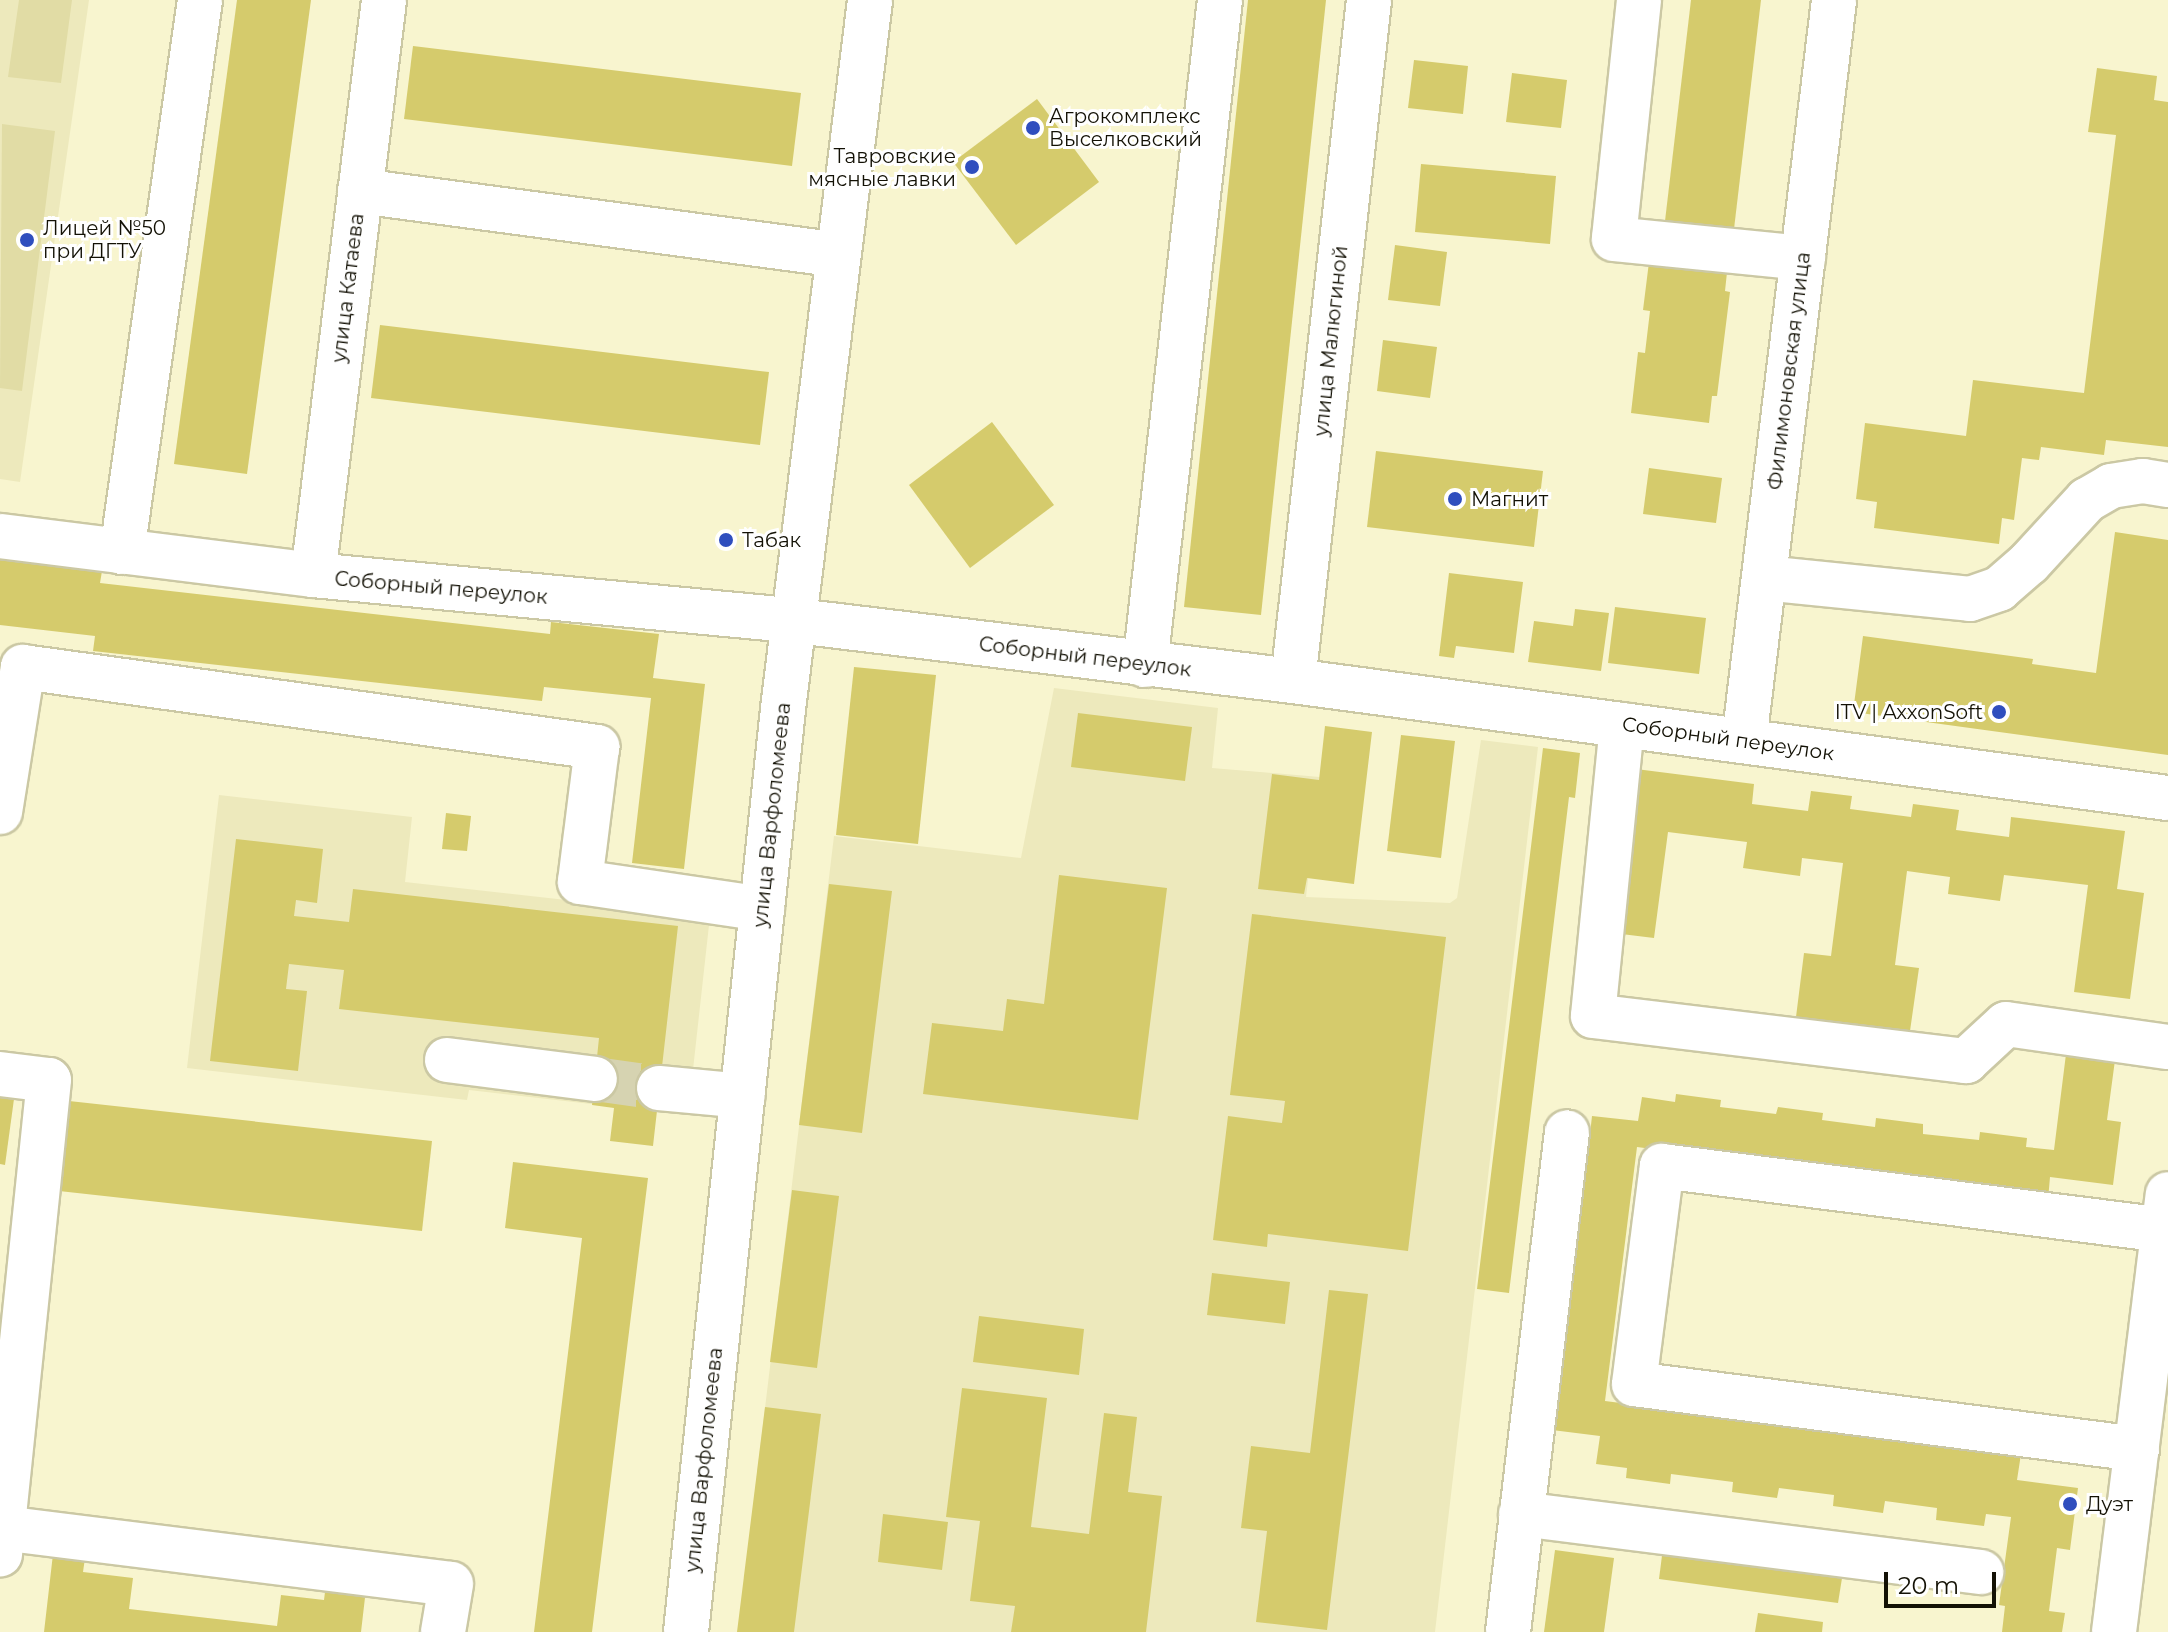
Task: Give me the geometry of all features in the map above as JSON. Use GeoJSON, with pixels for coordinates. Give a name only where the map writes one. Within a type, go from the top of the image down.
{"type":"FeatureCollection","features":[{"type":"Feature","properties":{"kind":"street"},"geometry":{"type":"LineString","coordinates":[[122,552],[200,0]]}},
{"type":"Feature","properties":{"kind":"street","name":"улица Катаева"},"geometry":{"type":"LineString","coordinates":[[313,575],[384,0]]}},
{"type":"Feature","properties":{"kind":"street","name":"улица Варфоломеева"},"geometry":{"type":"LineString","coordinates":[[686,1632],[762,909],[870,0]]}},
{"type":"Feature","properties":{"kind":"street"},"geometry":{"type":"LineString","coordinates":[[1145,665],[1220,0]]}},
{"type":"Feature","properties":{"kind":"street","name":"улица Малюгиной"},"geometry":{"type":"LineString","coordinates":[[1293,681],[1369,0]]}},
{"type":"Feature","properties":{"kind":"street"},"geometry":{"type":"LineString","coordinates":[[1639,0],[1614,239],[1803,258]]}},
{"type":"Feature","properties":{"kind":"street","name":"Филимоновская улица"},"geometry":{"type":"LineString","coordinates":[[1744,741],[1834,0]]}},
{"type":"Feature","properties":{"kind":"street"},"geometry":{"type":"LineString","coordinates":[[360,191],[838,255]]}},
{"type":"Feature","properties":{"kind":"street"},"geometry":{"type":"LineString","coordinates":[[1764,578],[1970,599],[1999,589],[2029,563],[2087,500],[2111,486],[2143,481],[2168,485]]}},
{"type":"Feature","properties":{"kind":"street","name":"Соборный переулок"},"geometry":{"type":"LineString","coordinates":[[0,536],[313,575],[797,621],[1293,681],[2168,798]]}},
{"type":"Feature","properties":{"kind":"street"},"geometry":{"type":"LineString","coordinates":[[0,812],[23,667],[597,747],[580,882],[762,909]]}},
{"type":"Feature","properties":{"kind":"street"},"geometry":{"type":"LineString","coordinates":[[1622,725],[1593,1016],[1966,1061],[2006,1024],[2168,1047]]}},
{"type":"Feature","properties":{"kind":"street"},"geometry":{"type":"LineString","coordinates":[[447,1060],[595,1079]]}},
{"type":"Feature","properties":{"kind":"street"},"geometry":{"type":"LineString","coordinates":[[0,1074],[49,1080],[1,1541],[451,1584],[443,1632]]}},
{"type":"Feature","properties":{"kind":"street"},"geometry":{"type":"LineString","coordinates":[[659,1088],[743,1096]]}},
{"type":"Feature","properties":{"kind":"street"},"geometry":{"type":"LineString","coordinates":[[1508,1632],[1567,1132]]}},
{"type":"Feature","properties":{"kind":"street"},"geometry":{"type":"LineString","coordinates":[[2114,1632],[2137,1449],[2166,1212],[1662,1166],[1634,1384],[2137,1449]]}},
{"type":"Feature","properties":{"kind":"street"},"geometry":{"type":"LineString","coordinates":[[1521,1514],[1981,1572]]}},
{"type":"Feature","properties":{"kind":"shaded area","name":"Лицей №50 при ДГТУ"},"geometry":{"type":"Polygon","coordinates":[[[0,0],[89,0],[20,482],[0,479],[0,0]]]}},
{"type":"Feature","properties":{"kind":"shaded area"},"geometry":{"type":"Polygon","coordinates":[[[19,0],[72,0],[61,83],[8,77],[19,0]]]}},
{"type":"Feature","properties":{"kind":"shaded area"},"geometry":{"type":"Polygon","coordinates":[[[2,124],[55,131],[22,391],[0,388],[2,124]]]}},
{"type":"Feature","properties":{"kind":"shaded area"},"geometry":{"type":"Polygon","coordinates":[[[1054,688],[1218,708],[1212,768],[1320,777],[1306,897],[1450,903],[1457,898],[1481,740],[1538,747],[1435,1632],[738,1632],[834,836],[1021,858],[1054,688]]]}},
{"type":"Feature","properties":{"kind":"shaded area"},"geometry":{"type":"Polygon","coordinates":[[[219,795],[412,817],[405,882],[710,916],[688,1115],[469,1090],[467,1100],[187,1068],[219,795]]]}},
{"type":"Feature","properties":{"kind":"building"},"geometry":{"type":"Polygon","coordinates":[[[237,0],[311,0],[247,474],[174,464],[237,0]]]}},
{"type":"Feature","properties":{"kind":"building"},"geometry":{"type":"Polygon","coordinates":[[[1248,0],[1326,0],[1261,615],[1184,607],[1248,0]]]}},
{"type":"Feature","properties":{"kind":"building"},"geometry":{"type":"Polygon","coordinates":[[[1691,0],[1761,0],[1734,229],[1665,221],[1691,0]]]}},
{"type":"Feature","properties":{"kind":"building"},"geometry":{"type":"Polygon","coordinates":[[[413,46],[801,93],[792,166],[404,119],[413,46]]]}},
{"type":"Feature","properties":{"kind":"building"},"geometry":{"type":"Polygon","coordinates":[[[1414,60],[1468,66],[1463,114],[1408,108],[1414,60]]]}},
{"type":"Feature","properties":{"kind":"building"},"geometry":{"type":"Polygon","coordinates":[[[2097,68],[2157,76],[2154,100],[2168,102],[2168,447],[2106,440],[2104,455],[2041,447],[2039,460],[2022,458],[2014,520],[2002,518],[1999,544],[1874,528],[1877,502],[1856,499],[1865,423],[1966,436],[1973,380],[2084,393],[2116,135],[2088,132],[2097,68]]]}},
{"type":"Feature","properties":{"kind":"building"},"geometry":{"type":"Polygon","coordinates":[[[1512,73],[1567,80],[1561,128],[1506,122],[1512,73]]]}},
{"type":"Feature","properties":{"kind":"building"},"geometry":{"type":"Polygon","coordinates":[[[1037,99],[1099,182],[1016,245],[953,162],[1037,99]]]}},
{"type":"Feature","properties":{"kind":"building"},"geometry":{"type":"Polygon","coordinates":[[[1421,164],[1556,176],[1550,244],[1415,232],[1421,164]]]}},
{"type":"Feature","properties":{"kind":"building"},"geometry":{"type":"Polygon","coordinates":[[[1395,245],[1447,252],[1440,306],[1388,300],[1395,245]]]}},
{"type":"Feature","properties":{"kind":"building"},"geometry":{"type":"Polygon","coordinates":[[[1650,254],[1728,263],[1725,291],[1730,292],[1717,396],[1712,396],[1709,423],[1631,413],[1638,352],[1645,353],[1650,311],[1643,310],[1650,254]]]}},
{"type":"Feature","properties":{"kind":"building"},"geometry":{"type":"Polygon","coordinates":[[[380,325],[769,372],[760,445],[371,398],[380,325]]]}},
{"type":"Feature","properties":{"kind":"building"},"geometry":{"type":"Polygon","coordinates":[[[1383,340],[1437,347],[1430,398],[1377,391],[1383,340]]]}},
{"type":"Feature","properties":{"kind":"building"},"geometry":{"type":"Polygon","coordinates":[[[992,422],[1054,505],[970,568],[909,485],[992,422]]]}},
{"type":"Feature","properties":{"kind":"building","name":"Магнит"},"geometry":{"type":"Polygon","coordinates":[[[1376,451],[1543,471],[1534,547],[1367,527],[1376,451]]]}},
{"type":"Feature","properties":{"kind":"building"},"geometry":{"type":"Polygon","coordinates":[[[1649,468],[1722,478],[1716,523],[1643,514],[1649,468]]]}},
{"type":"Feature","properties":{"kind":"building"},"geometry":{"type":"Polygon","coordinates":[[[2115,532],[2168,540],[2168,755],[1853,712],[1863,636],[2033,659],[2032,664],[2096,673],[2115,532]]]}},
{"type":"Feature","properties":{"kind":"building"},"geometry":{"type":"Polygon","coordinates":[[[0,560],[102,571],[100,583],[550,634],[551,622],[659,634],[653,678],[705,684],[684,869],[632,863],[651,698],[544,687],[542,701],[93,651],[95,636],[0,625],[0,560]]]}},
{"type":"Feature","properties":{"kind":"building"},"geometry":{"type":"Polygon","coordinates":[[[1449,573],[1523,582],[1514,653],[1456,646],[1454,658],[1439,656],[1449,573]]]}},
{"type":"Feature","properties":{"kind":"building"},"geometry":{"type":"Polygon","coordinates":[[[1615,607],[1706,618],[1699,674],[1608,663],[1615,607]]]}},
{"type":"Feature","properties":{"kind":"building"},"geometry":{"type":"Polygon","coordinates":[[[1575,609],[1609,613],[1601,671],[1528,662],[1534,621],[1573,626],[1575,609]]]}},
{"type":"Feature","properties":{"kind":"building"},"geometry":{"type":"Polygon","coordinates":[[[854,667],[936,675],[918,844],[836,835],[854,667]]]}},
{"type":"Feature","properties":{"kind":"building"},"geometry":{"type":"Polygon","coordinates":[[[1078,713],[1192,727],[1185,781],[1071,767],[1078,713]]]}},
{"type":"Feature","properties":{"kind":"building"},"geometry":{"type":"Polygon","coordinates":[[[1325,726],[1372,732],[1354,884],[1307,878],[1304,894],[1258,889],[1272,774],[1319,780],[1325,726]]]}},
{"type":"Feature","properties":{"kind":"building"},"geometry":{"type":"Polygon","coordinates":[[[1401,735],[1455,741],[1441,858],[1387,851],[1401,735]]]}},
{"type":"Feature","properties":{"kind":"building"},"geometry":{"type":"Polygon","coordinates":[[[1543,748],[1580,753],[1575,798],[1569,797],[1509,1293],[1477,1289],[1543,748]]]}},
{"type":"Feature","properties":{"kind":"building"},"geometry":{"type":"Polygon","coordinates":[[[1636,769],[1754,784],[1752,804],[1808,811],[1811,791],[1852,796],[1850,809],[1911,817],[1913,804],[1959,810],[1956,830],[2009,837],[2011,817],[2125,831],[2117,889],[2144,893],[2130,999],[2074,992],[2088,885],[2004,875],[2000,901],[1948,894],[1950,877],[1907,871],[1895,965],[1919,968],[1910,1031],[1796,1017],[1804,953],[1831,956],[1843,863],[1802,858],[1800,876],[1743,868],[1747,842],[1668,832],[1654,938],[1597,931],[1636,769]]]}},
{"type":"Feature","properties":{"kind":"building"},"geometry":{"type":"Polygon","coordinates":[[[446,813],[471,816],[467,851],[442,849],[446,813]]]}},
{"type":"Feature","properties":{"kind":"building"},"geometry":{"type":"Polygon","coordinates":[[[236,839],[323,849],[317,903],[296,900],[294,916],[349,922],[353,889],[678,926],[653,1146],[610,1141],[614,1108],[592,1105],[599,1038],[339,1009],[344,970],[289,964],[286,989],[307,991],[298,1071],[210,1061],[236,839]]]}},
{"type":"Feature","properties":{"kind":"building"},"geometry":{"type":"Polygon","coordinates":[[[1059,875],[1167,888],[1138,1120],[923,1094],[932,1023],[1003,1031],[1007,999],[1044,1004],[1059,875]]]}},
{"type":"Feature","properties":{"kind":"building"},"geometry":{"type":"Polygon","coordinates":[[[829,884],[892,891],[862,1133],[799,1125],[829,884]]]}},
{"type":"Feature","properties":{"kind":"building"},"geometry":{"type":"Polygon","coordinates":[[[1252,914],[1446,937],[1408,1251],[1268,1234],[1267,1247],[1213,1240],[1228,1116],[1282,1123],[1285,1101],[1230,1095],[1252,914]]]}},
{"type":"Feature","properties":{"kind":"building"},"geometry":{"type":"Polygon","coordinates":[[[2066,1054],[2115,1060],[2107,1120],[2121,1122],[2113,1185],[2050,1177],[2048,1200],[1637,1147],[1605,1401],[2021,1454],[2017,1480],[2078,1488],[2070,1550],[2057,1548],[2049,1611],[2065,1613],[2062,1632],[2002,1632],[2005,1606],[1999,1605],[2011,1517],[1986,1514],[1984,1526],[1936,1520],[1937,1508],[1885,1501],[1883,1513],[1833,1506],[1834,1495],[1779,1488],[1777,1498],[1732,1492],[1733,1482],[1671,1474],[1670,1484],[1626,1478],[1627,1468],[1596,1464],[1600,1436],[1552,1430],[1565,1248],[1575,1249],[1582,1192],[1572,1191],[1578,1142],[1589,1143],[1592,1116],[1638,1121],[1642,1097],[1675,1102],[1676,1094],[1721,1100],[1720,1107],[1776,1114],[1778,1107],[1823,1113],[1822,1120],[1875,1127],[1876,1118],[1923,1124],[1923,1134],[1979,1140],[1980,1132],[2027,1138],[2026,1147],[2054,1150],[2066,1054]]]}},
{"type":"Feature","properties":{"kind":"building"},"geometry":{"type":"Polygon","coordinates":[[[0,1097],[14,1099],[5,1165],[0,1164],[0,1097]]]}},
{"type":"Feature","properties":{"kind":"building"},"geometry":{"type":"Polygon","coordinates":[[[69,1101],[432,1141],[422,1231],[59,1191],[69,1101]]]}},
{"type":"Feature","properties":{"kind":"building"},"geometry":{"type":"Polygon","coordinates":[[[513,1162],[648,1178],[592,1632],[534,1632],[582,1238],[505,1228],[513,1162]]]}},
{"type":"Feature","properties":{"kind":"building"},"geometry":{"type":"Polygon","coordinates":[[[792,1190],[839,1196],[817,1368],[770,1362],[792,1190]]]}},
{"type":"Feature","properties":{"kind":"building"},"geometry":{"type":"Polygon","coordinates":[[[1212,1273],[1290,1282],[1285,1324],[1207,1315],[1212,1273]]]}},
{"type":"Feature","properties":{"kind":"building"},"geometry":{"type":"Polygon","coordinates":[[[1329,1290],[1368,1294],[1327,1630],[1256,1622],[1267,1531],[1241,1528],[1251,1446],[1310,1453],[1329,1290]]]}},
{"type":"Feature","properties":{"kind":"building"},"geometry":{"type":"Polygon","coordinates":[[[979,1316],[1084,1329],[1079,1375],[973,1362],[979,1316]]]}},
{"type":"Feature","properties":{"kind":"building"},"geometry":{"type":"Polygon","coordinates":[[[962,1388],[1047,1398],[1031,1527],[1089,1534],[1104,1413],[1137,1417],[1128,1492],[1162,1496],[1146,1632],[1011,1632],[1015,1606],[970,1601],[980,1521],[946,1517],[962,1388]]]}},
{"type":"Feature","properties":{"kind":"building"},"geometry":{"type":"Polygon","coordinates":[[[765,1407],[821,1414],[794,1632],[737,1632],[765,1407]]]}},
{"type":"Feature","properties":{"kind":"building"},"geometry":{"type":"Polygon","coordinates":[[[883,1514],[948,1522],[942,1570],[878,1562],[883,1514]]]}},
{"type":"Feature","properties":{"kind":"building"},"geometry":{"type":"Polygon","coordinates":[[[1663,1548],[1843,1572],[1838,1603],[1659,1579],[1663,1548]]]}},
{"type":"Feature","properties":{"kind":"building"},"geometry":{"type":"Polygon","coordinates":[[[1555,1550],[1614,1558],[1604,1632],[1544,1632],[1555,1550]]]}},
{"type":"Feature","properties":{"kind":"building"},"geometry":{"type":"Polygon","coordinates":[[[53,1554],[85,1558],[83,1572],[133,1578],[129,1609],[277,1626],[281,1595],[324,1600],[326,1584],[366,1589],[361,1632],[44,1632],[53,1554]]]}},
{"type":"Feature","properties":{"kind":"building"},"geometry":{"type":"Polygon","coordinates":[[[1758,1613],[1823,1622],[1822,1632],[1755,1632],[1758,1613]]]}},
{"type":"Feature","properties":{"kind":"tunnel"},"geometry":{"type":"LineString","coordinates":[[595,1079],[659,1088]]}},
{"type":"Feature","properties":{"kind":"place","name":"Агрокомплекс Выселковский"},"geometry":{"type":"Point","coordinates":[1033,128]}},
{"type":"Feature","properties":{"kind":"place","name":"Тавровские мясные лавки"},"geometry":{"type":"Point","coordinates":[972,167]}},
{"type":"Feature","properties":{"kind":"place","name":"Лицей №50 при ДГТУ"},"geometry":{"type":"Point","coordinates":[27,240]}},
{"type":"Feature","properties":{"kind":"place","name":"Магнит"},"geometry":{"type":"Point","coordinates":[1455,499]}},
{"type":"Feature","properties":{"kind":"place","name":"Табак"},"geometry":{"type":"Point","coordinates":[726,540]}},
{"type":"Feature","properties":{"kind":"place","name":"ITV | AxxonSoft"},"geometry":{"type":"Point","coordinates":[1999,712]}},
{"type":"Feature","properties":{"kind":"place","name":"Дуэт"},"geometry":{"type":"Point","coordinates":[2070,1504]}}]}
